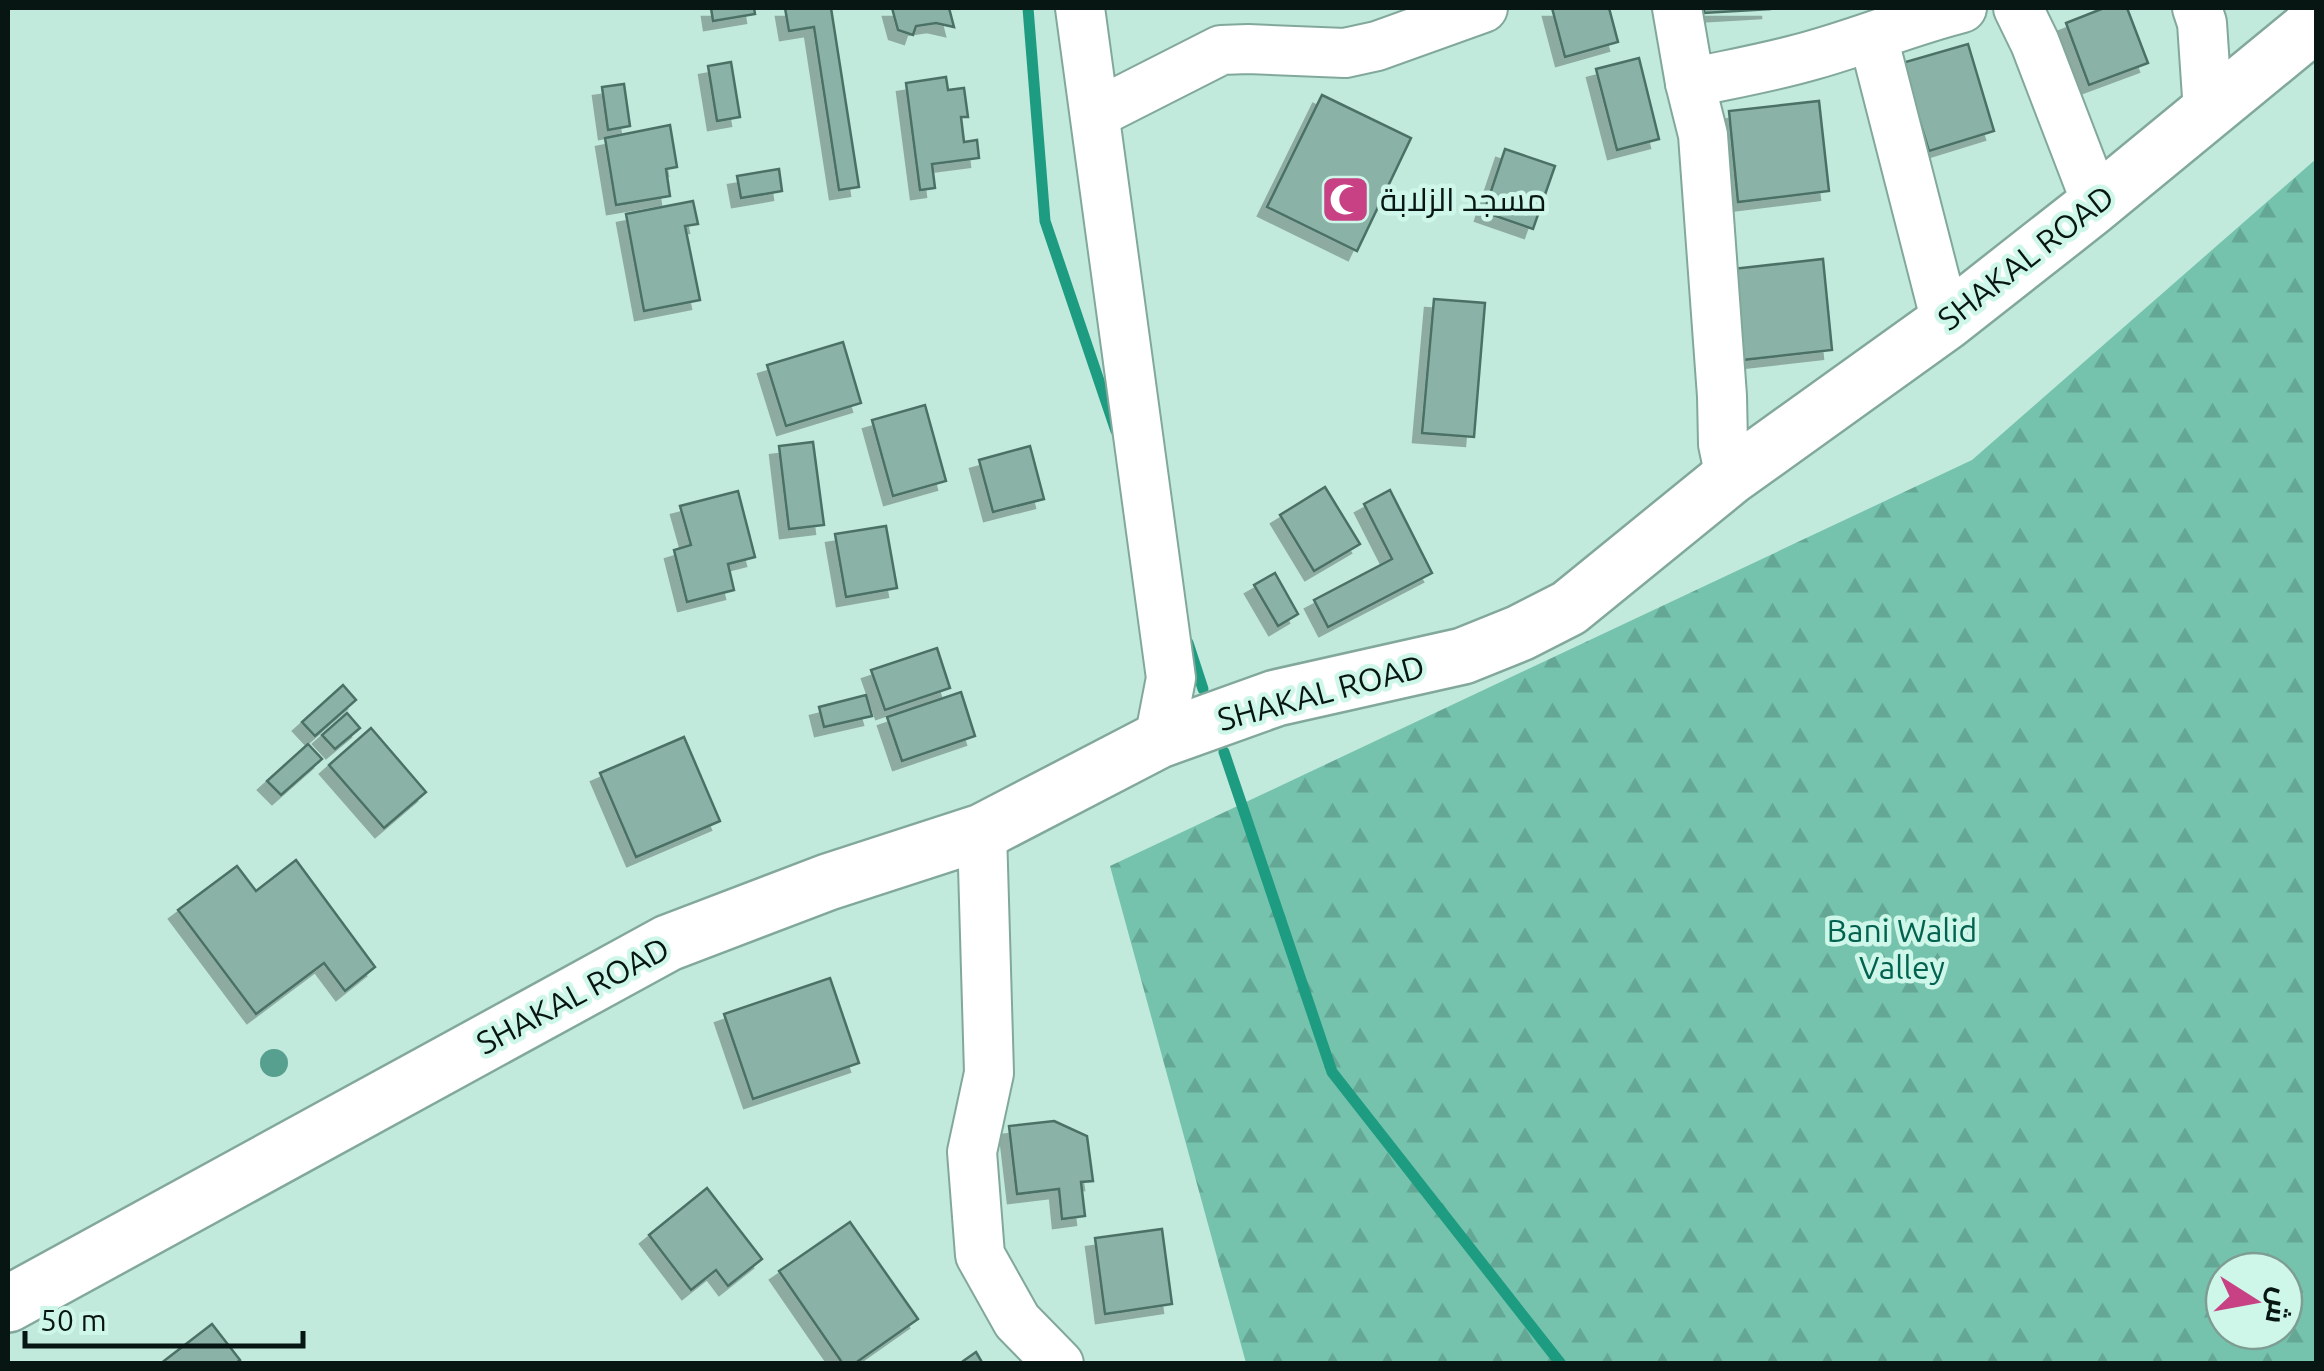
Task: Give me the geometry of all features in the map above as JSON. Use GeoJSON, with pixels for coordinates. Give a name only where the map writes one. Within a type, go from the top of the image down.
{"type":"FeatureCollection","features":[{"type":"Feature","properties":{"kind":"main road","name":"SHAKAL ROAD"},"geometry":{"type":"LineString","coordinates":[[8,1304],[668,944],[828,882],[982,832],[1159,740],[1276,698],[1463,656],[1520,634],[1570,608],[1730,478],[1946,322],[2316,22]]}},
{"type":"Feature","properties":{"kind":"street"},"geometry":{"type":"LineString","coordinates":[[1080,8],[1170,678],[1159,740]]}},
{"type":"Feature","properties":{"kind":"street"},"geometry":{"type":"LineString","coordinates":[[1095,114],[1221,50],[1344,53],[1377,46],[1482,8]]}},
{"type":"Feature","properties":{"kind":"street"},"geometry":{"type":"LineString","coordinates":[[1677,8],[1703,135],[1723,444],[1730,478]]}},
{"type":"Feature","properties":{"kind":"street"},"geometry":{"type":"LineString","coordinates":[[1690,83],[1810,56],[1962,8]]}},
{"type":"Feature","properties":{"kind":"street"},"geometry":{"type":"LineString","coordinates":[[2018,8],[2092,189],[2091,208]]}},
{"type":"Feature","properties":{"kind":"street"},"geometry":{"type":"LineString","coordinates":[[2198,8],[2208,112]]}},
{"type":"Feature","properties":{"kind":"street"},"geometry":{"type":"LineString","coordinates":[[1872,37],[1946,322]]}},
{"type":"Feature","properties":{"kind":"street"},"geometry":{"type":"LineString","coordinates":[[982,832],[989,1073],[972,1152],[980,1255],[1018,1321],[1059,1364]]}},
{"type":"Feature","properties":{"kind":"green space","name":"Bani Walid Valley"},"geometry":{"type":"Polygon","coordinates":[[[2316,159],[2316,1363],[1246,1363],[1110,866],[1972,460],[2316,159]]]}},
{"type":"Feature","properties":{"kind":"building"},"geometry":{"type":"Polygon","coordinates":[[[711,8],[754,8],[755,14],[713,21],[711,8]]]}},
{"type":"Feature","properties":{"kind":"building"},"geometry":{"type":"Polygon","coordinates":[[[785,8],[831,8],[859,187],[839,190],[814,27],[789,31],[785,8]]]}},
{"type":"Feature","properties":{"kind":"building"},"geometry":{"type":"Polygon","coordinates":[[[892,8],[949,8],[954,27],[936,23],[916,26],[913,35],[898,30],[892,8]]]}},
{"type":"Feature","properties":{"kind":"building"},"geometry":{"type":"Polygon","coordinates":[[[1552,8],[1609,8],[1618,42],[1565,57],[1552,8]]]}},
{"type":"Feature","properties":{"kind":"building"},"geometry":{"type":"Polygon","coordinates":[[[1704,8],[1770,8],[1770,9],[1704,13],[1704,8]]]}},
{"type":"Feature","properties":{"kind":"building"},"geometry":{"type":"Polygon","coordinates":[[[2104,8],[2127,8],[2148,63],[2089,85],[2066,23],[2104,8]]]}},
{"type":"Feature","properties":{"kind":"building"},"geometry":{"type":"Polygon","coordinates":[[[1968,44],[1994,131],[1929,151],[1902,63],[1968,44]]]}},
{"type":"Feature","properties":{"kind":"building"},"geometry":{"type":"Polygon","coordinates":[[[1639,58],[1659,139],[1617,150],[1596,69],[1639,58]]]}},
{"type":"Feature","properties":{"kind":"building"},"geometry":{"type":"Polygon","coordinates":[[[731,62],[740,117],[717,121],[708,66],[731,62]]]}},
{"type":"Feature","properties":{"kind":"building"},"geometry":{"type":"Polygon","coordinates":[[[946,77],[948,90],[964,88],[968,117],[961,117],[964,142],[977,140],[979,158],[932,164],[935,188],[920,190],[906,83],[946,77]]]}},
{"type":"Feature","properties":{"kind":"building"},"geometry":{"type":"Polygon","coordinates":[[[624,84],[630,126],[608,130],[602,87],[624,84]]]}},
{"type":"Feature","properties":{"kind":"building"},"geometry":{"type":"Polygon","coordinates":[[[1322,95],[1411,138],[1357,251],[1267,207],[1322,95]]]}},
{"type":"Feature","properties":{"kind":"building"},"geometry":{"type":"Polygon","coordinates":[[[1819,101],[1829,191],[1738,202],[1729,111],[1819,101]]]}},
{"type":"Feature","properties":{"kind":"building"},"geometry":{"type":"Polygon","coordinates":[[[670,125],[677,167],[666,169],[670,196],[616,205],[605,138],[670,125]]]}},
{"type":"Feature","properties":{"kind":"building"},"geometry":{"type":"Polygon","coordinates":[[[1505,149],[1555,166],[1533,229],[1484,212],[1505,149]]]}},
{"type":"Feature","properties":{"kind":"building"},"geometry":{"type":"Polygon","coordinates":[[[779,169],[782,191],[741,198],[737,176],[779,169]]]}},
{"type":"Feature","properties":{"kind":"building"},"geometry":{"type":"Polygon","coordinates":[[[693,201],[698,224],[685,226],[700,300],[644,311],[626,214],[693,201]]]}},
{"type":"Feature","properties":{"kind":"building"},"geometry":{"type":"Polygon","coordinates":[[[1823,259],[1832,350],[1742,360],[1732,269],[1823,259]]]}},
{"type":"Feature","properties":{"kind":"building"},"geometry":{"type":"Polygon","coordinates":[[[1434,299],[1485,303],[1474,437],[1422,433],[1434,299]]]}},
{"type":"Feature","properties":{"kind":"building"},"geometry":{"type":"Polygon","coordinates":[[[843,342],[861,403],[786,426],[767,365],[843,342]]]}},
{"type":"Feature","properties":{"kind":"building"},"geometry":{"type":"Polygon","coordinates":[[[925,405],[946,481],[893,496],[872,420],[925,405]]]}},
{"type":"Feature","properties":{"kind":"building"},"geometry":{"type":"Polygon","coordinates":[[[813,442],[824,525],[789,529],[779,446],[813,442]]]}},
{"type":"Feature","properties":{"kind":"building"},"geometry":{"type":"Polygon","coordinates":[[[1030,446],[1044,499],[993,512],[979,460],[1030,446]]]}},
{"type":"Feature","properties":{"kind":"building"},"geometry":{"type":"Polygon","coordinates":[[[1325,487],[1360,544],[1314,571],[1280,515],[1325,487]]]}},
{"type":"Feature","properties":{"kind":"building"},"geometry":{"type":"Polygon","coordinates":[[[1390,490],[1432,573],[1328,627],[1314,600],[1392,559],[1364,504],[1390,490]]]}},
{"type":"Feature","properties":{"kind":"building"},"geometry":{"type":"Polygon","coordinates":[[[738,491],[755,557],[728,564],[734,590],[687,602],[674,550],[691,545],[680,506],[738,491]]]}},
{"type":"Feature","properties":{"kind":"building"},"geometry":{"type":"Polygon","coordinates":[[[886,526],[897,588],[846,597],[835,534],[886,526]]]}},
{"type":"Feature","properties":{"kind":"building"},"geometry":{"type":"Polygon","coordinates":[[[1275,573],[1298,614],[1278,626],[1254,585],[1275,573]]]}},
{"type":"Feature","properties":{"kind":"building"},"geometry":{"type":"Polygon","coordinates":[[[937,648],[950,688],[885,710],[871,670],[937,648]]]}},
{"type":"Feature","properties":{"kind":"building"},"geometry":{"type":"Polygon","coordinates":[[[343,685],[356,700],[315,736],[302,722],[343,685]]]}},
{"type":"Feature","properties":{"kind":"building"},"geometry":{"type":"Polygon","coordinates":[[[961,692],[975,736],[902,761],[887,717],[961,692]]]}},
{"type":"Feature","properties":{"kind":"building"},"geometry":{"type":"Polygon","coordinates":[[[866,695],[872,716],[824,727],[819,707],[866,695]]]}},
{"type":"Feature","properties":{"kind":"building"},"geometry":{"type":"Polygon","coordinates":[[[347,713],[360,728],[335,749],[322,735],[347,713]]]}},
{"type":"Feature","properties":{"kind":"building"},"geometry":{"type":"Polygon","coordinates":[[[371,728],[426,792],[384,828],[329,765],[371,728]]]}},
{"type":"Feature","properties":{"kind":"building"},"geometry":{"type":"Polygon","coordinates":[[[684,737],[720,821],[636,857],[600,773],[684,737]]]}},
{"type":"Feature","properties":{"kind":"building"},"geometry":{"type":"Polygon","coordinates":[[[308,744],[322,759],[281,795],[267,781],[308,744]]]}},
{"type":"Feature","properties":{"kind":"building"},"geometry":{"type":"Polygon","coordinates":[[[296,860],[375,967],[345,991],[324,963],[256,1014],[178,910],[237,866],[256,891],[296,860]]]}},
{"type":"Feature","properties":{"kind":"building"},"geometry":{"type":"Polygon","coordinates":[[[830,978],[859,1063],[753,1099],[724,1014],[830,978]]]}},
{"type":"Feature","properties":{"kind":"building"},"geometry":{"type":"Polygon","coordinates":[[[1054,1121],[1087,1136],[1093,1181],[1081,1182],[1085,1216],[1062,1219],[1059,1189],[1017,1194],[1009,1126],[1054,1121]]]}},
{"type":"Feature","properties":{"kind":"building"},"geometry":{"type":"Polygon","coordinates":[[[707,1188],[762,1259],[728,1286],[716,1270],[691,1290],[649,1235],[707,1188]]]}},
{"type":"Feature","properties":{"kind":"building"},"geometry":{"type":"Polygon","coordinates":[[[850,1222],[918,1319],[854,1364],[843,1364],[779,1271],[850,1222]]]}},
{"type":"Feature","properties":{"kind":"building"},"geometry":{"type":"Polygon","coordinates":[[[1162,1229],[1172,1304],[1105,1314],[1095,1238],[1162,1229]]]}},
{"type":"Feature","properties":{"kind":"building"},"geometry":{"type":"Polygon","coordinates":[[[212,1324],[240,1360],[235,1364],[160,1364],[212,1324]]]}},
{"type":"Feature","properties":{"kind":"building"},"geometry":{"type":"Polygon","coordinates":[[[976,1352],[983,1364],[959,1364],[976,1352]]]}},
{"type":"Feature","properties":{"kind":"waterway"},"geometry":{"type":"LineString","coordinates":[[1028,8],[1045,221],[1116,431]]}},
{"type":"Feature","properties":{"kind":"waterway"},"geometry":{"type":"LineString","coordinates":[[1188,643],[1203,689]]}},
{"type":"Feature","properties":{"kind":"waterway"},"geometry":{"type":"LineString","coordinates":[[1224,752],[1332,1072],[1561,1364]]}},
{"type":"Feature","properties":{"kind":"place","name":"مسجد الزلابة"},"geometry":{"type":"Point","coordinates":[1345,200]}}]}
